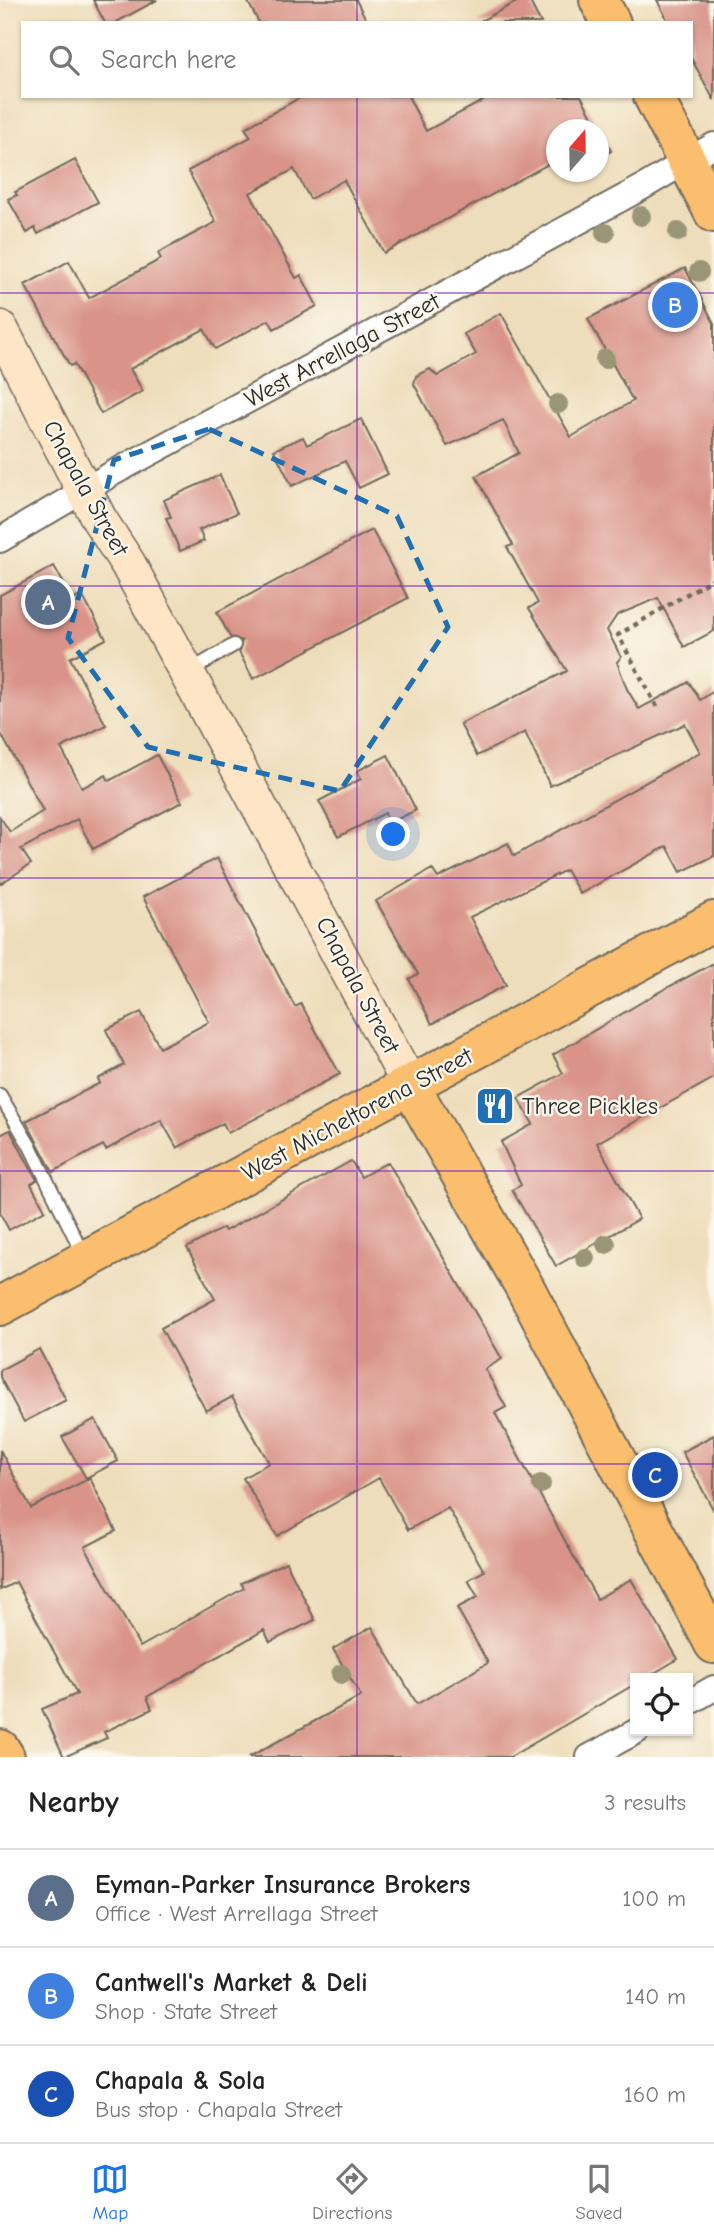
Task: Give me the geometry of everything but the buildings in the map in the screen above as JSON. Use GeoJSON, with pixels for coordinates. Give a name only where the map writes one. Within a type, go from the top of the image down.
{"type":"FeatureCollection","features":[{"type":"Feature","properties":{"kind":"main road"},"geometry":{"type":"LineString","coordinates":[[599,0],[610,21]]}},
{"type":"Feature","properties":{"kind":"main road"},"geometry":{"type":"LineString","coordinates":[[655,98],[699,153],[714,213]]}},
{"type":"Feature","properties":{"kind":"main road","name":"West Micheltorena Street"},"geometry":{"type":"LineString","coordinates":[[0,1306],[380,1100],[411,1087],[714,921]]}},
{"type":"Feature","properties":{"kind":"main road","name":"Chapala Street"},"geometry":{"type":"LineString","coordinates":[[411,1087],[524,1286],[714,1644]]}},
{"type":"Feature","properties":{"kind":"main road"},"geometry":{"type":"LineString","coordinates":[[0,1749],[5,1757]]}},
{"type":"Feature","properties":{"kind":"street","name":"West Arrellaga Street"},"geometry":{"type":"LineString","coordinates":[[0,540],[84,491],[643,187],[699,153]]}},
{"type":"Feature","properties":{"kind":"street","name":"Chapala Street"},"geometry":{"type":"LineString","coordinates":[[0,328],[84,491],[188,673],[411,1087]]}},
{"type":"Feature","properties":{"kind":"street"},"geometry":{"type":"LineString","coordinates":[[693,1700],[714,1688]]}},
{"type":"Feature","properties":{"kind":"street"},"geometry":{"type":"LineString","coordinates":[[589,1757],[630,1735]]}},
{"type":"Feature","properties":{"kind":"lane"},"geometry":{"type":"LineString","coordinates":[[188,673],[234,645]]}},
{"type":"Feature","properties":{"kind":"lane"},"geometry":{"type":"LineString","coordinates":[[0,1095],[31,1148],[85,1259]]}},
{"type":"Feature","properties":{"kind":"path"},"geometry":{"type":"LineString","coordinates":[[657,707],[618,635],[714,578]]}},
{"type":"Feature","properties":{"kind":"highlighted area"},"geometry":{"type":"Polygon","coordinates":[[[209,429],[397,516],[448,627],[340,791],[148,747],[68,638],[114,460],[209,429]]]}},
{"type":"Feature","properties":{"kind":"place","name":"Cantwell's Market & Deli"},"geometry":{"type":"Point","coordinates":[675,305]}},
{"type":"Feature","properties":{"kind":"place","name":"Eyman-Parker Insurance Brokers"},"geometry":{"type":"Point","coordinates":[48,602]}},
{"type":"Feature","properties":{"kind":"place","name":"Three Pickles"},"geometry":{"type":"Point","coordinates":[495,1106]}},
{"type":"Feature","properties":{"kind":"place","name":"Chapala & Sola"},"geometry":{"type":"Point","coordinates":[655,1475]}}]}
